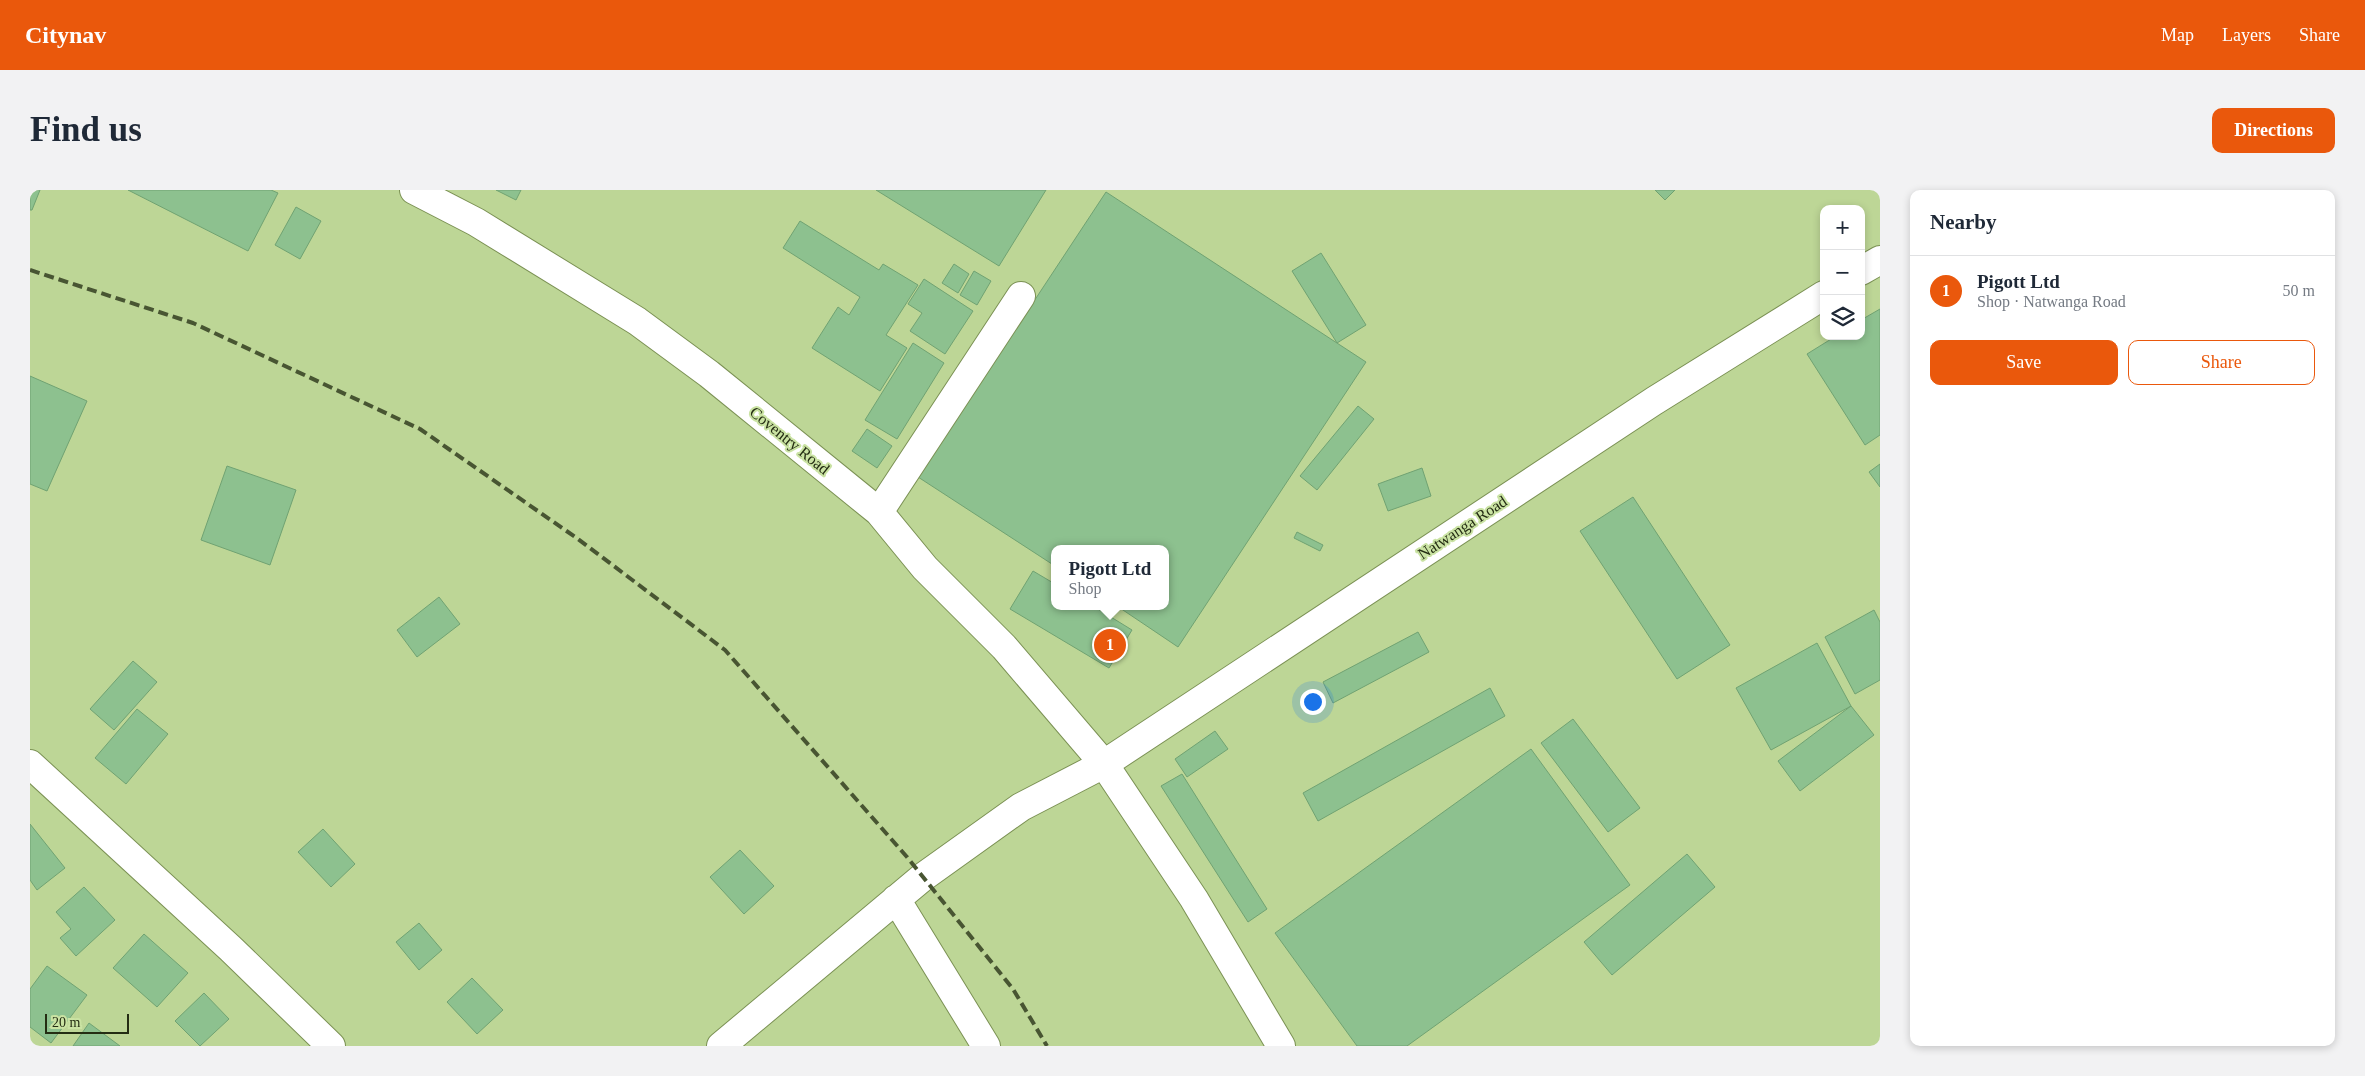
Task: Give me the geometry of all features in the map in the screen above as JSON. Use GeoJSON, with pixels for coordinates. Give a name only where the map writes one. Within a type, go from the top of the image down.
{"type":"FeatureCollection","features":[{"type":"Feature","properties":{"kind":"street","name":"Coventry Road"},"geometry":{"type":"LineString","coordinates":[[414,190],[476,222],[637,321],[709,374],[878,512],[926,568],[1004,648],[1104,764],[1194,899],[1281,1046]]}},
{"type":"Feature","properties":{"kind":"street"},"geometry":{"type":"LineString","coordinates":[[1865,269],[1880,260]]}},
{"type":"Feature","properties":{"kind":"street"},"geometry":{"type":"LineString","coordinates":[[878,512],[1021,296]]}},
{"type":"Feature","properties":{"kind":"street","name":"Natwanga Road"},"geometry":{"type":"LineString","coordinates":[[721,1046],[923,877],[1021,807],[1104,764],[1654,401],[1820,297]]}},
{"type":"Feature","properties":{"kind":"street"},"geometry":{"type":"LineString","coordinates":[[30,764],[231,949],[331,1046]]}},
{"type":"Feature","properties":{"kind":"street"},"geometry":{"type":"LineString","coordinates":[[896,899],[986,1046]]}},
{"type":"Feature","properties":{"kind":"building"},"geometry":{"type":"Polygon","coordinates":[[[30,190],[40,190],[32,210],[30,210],[30,190]]]}},
{"type":"Feature","properties":{"kind":"building"},"geometry":{"type":"Polygon","coordinates":[[[128,190],[271,190],[278,193],[248,251],[128,190]]]}},
{"type":"Feature","properties":{"kind":"building"},"geometry":{"type":"Polygon","coordinates":[[[496,190],[521,190],[516,200],[496,190]]]}},
{"type":"Feature","properties":{"kind":"building"},"geometry":{"type":"Polygon","coordinates":[[[876,190],[1046,190],[999,266],[876,190]]]}},
{"type":"Feature","properties":{"kind":"building"},"geometry":{"type":"Polygon","coordinates":[[[1655,190],[1675,190],[1665,200],[1655,190]]]}},
{"type":"Feature","properties":{"kind":"building"},"geometry":{"type":"Polygon","coordinates":[[[1106,192],[1366,362],[1178,647],[1123,610],[1169,610],[1169,545],[1051,545],[1051,563],[918,477],[1106,192]]]}},
{"type":"Feature","properties":{"kind":"building"},"geometry":{"type":"Polygon","coordinates":[[[296,207],[321,221],[300,259],[275,245],[296,207]]]}},
{"type":"Feature","properties":{"kind":"building"},"geometry":{"type":"Polygon","coordinates":[[[800,221],[879,270],[883,264],[918,285],[886,335],[907,348],[880,391],[812,348],[838,307],[849,315],[860,297],[783,248],[800,221]]]}},
{"type":"Feature","properties":{"kind":"building"},"geometry":{"type":"Polygon","coordinates":[[[1321,253],[1366,325],[1337,343],[1292,271],[1321,253]]]}},
{"type":"Feature","properties":{"kind":"building"},"geometry":{"type":"Polygon","coordinates":[[[954,264],[969,274],[958,293],[942,283],[954,264]]]}},
{"type":"Feature","properties":{"kind":"building"},"geometry":{"type":"Polygon","coordinates":[[[974,271],[991,281],[977,305],[960,295],[974,271]]]}},
{"type":"Feature","properties":{"kind":"building"},"geometry":{"type":"Polygon","coordinates":[[[924,279],[973,311],[945,354],[910,331],[922,313],[908,304],[924,279]]]}},
{"type":"Feature","properties":{"kind":"building"},"geometry":{"type":"Polygon","coordinates":[[[1880,309],[1880,435],[1865,445],[1807,354],[1830,340],[1865,340],[1865,318],[1880,309]]]}},
{"type":"Feature","properties":{"kind":"building"},"geometry":{"type":"Polygon","coordinates":[[[913,343],[944,363],[897,439],[865,420],[913,343]]]}},
{"type":"Feature","properties":{"kind":"building"},"geometry":{"type":"Polygon","coordinates":[[[30,376],[87,401],[47,491],[30,484],[30,376]]]}},
{"type":"Feature","properties":{"kind":"building"},"geometry":{"type":"Polygon","coordinates":[[[1358,406],[1374,419],[1317,490],[1300,476],[1358,406]]]}},
{"type":"Feature","properties":{"kind":"building"},"geometry":{"type":"Polygon","coordinates":[[[867,429],[892,446],[877,468],[852,451],[867,429]]]}},
{"type":"Feature","properties":{"kind":"building"},"geometry":{"type":"Polygon","coordinates":[[[1880,464],[1880,487],[1869,472],[1880,464]]]}},
{"type":"Feature","properties":{"kind":"building"},"geometry":{"type":"Polygon","coordinates":[[[227,466],[296,490],[270,565],[201,540],[227,466]]]}},
{"type":"Feature","properties":{"kind":"building"},"geometry":{"type":"Polygon","coordinates":[[[1422,468],[1431,496],[1388,511],[1378,484],[1422,468]]]}},
{"type":"Feature","properties":{"kind":"building"},"geometry":{"type":"Polygon","coordinates":[[[1633,497],[1730,645],[1677,679],[1580,531],[1633,497]]]}},
{"type":"Feature","properties":{"kind":"building"},"geometry":{"type":"Polygon","coordinates":[[[1297,532],[1323,545],[1320,551],[1294,538],[1297,532]]]}},
{"type":"Feature","properties":{"kind":"building"},"geometry":{"type":"Polygon","coordinates":[[[1033,571],[1051,582],[1051,610],[1100,610],[1132,630],[1109,668],[1010,609],[1033,571]]]}},
{"type":"Feature","properties":{"kind":"building"},"geometry":{"type":"Polygon","coordinates":[[[439,597],[460,624],[417,657],[397,630],[439,597]]]}},
{"type":"Feature","properties":{"kind":"building"},"geometry":{"type":"Polygon","coordinates":[[[1874,610],[1880,622],[1880,680],[1855,694],[1825,637],[1874,610]]]}},
{"type":"Feature","properties":{"kind":"building"},"geometry":{"type":"Polygon","coordinates":[[[1418,632],[1429,652],[1333,703],[1323,682],[1418,632]]]}},
{"type":"Feature","properties":{"kind":"building"},"geometry":{"type":"Polygon","coordinates":[[[1817,643],[1851,706],[1771,750],[1736,688],[1817,643]]]}},
{"type":"Feature","properties":{"kind":"building"},"geometry":{"type":"Polygon","coordinates":[[[133,661],[157,682],[114,730],[90,709],[133,661]]]}},
{"type":"Feature","properties":{"kind":"building"},"geometry":{"type":"Polygon","coordinates":[[[1490,688],[1505,716],[1318,821],[1303,793],[1490,688]]]}},
{"type":"Feature","properties":{"kind":"building"},"geometry":{"type":"Polygon","coordinates":[[[1851,706],[1874,735],[1800,791],[1778,761],[1851,706]]]}},
{"type":"Feature","properties":{"kind":"building"},"geometry":{"type":"Polygon","coordinates":[[[137,709],[168,734],[126,784],[95,758],[137,709]]]}},
{"type":"Feature","properties":{"kind":"building"},"geometry":{"type":"Polygon","coordinates":[[[1573,719],[1640,808],[1608,832],[1541,743],[1573,719]]]}},
{"type":"Feature","properties":{"kind":"building"},"geometry":{"type":"Polygon","coordinates":[[[1215,731],[1228,749],[1187,777],[1175,759],[1215,731]]]}},
{"type":"Feature","properties":{"kind":"building"},"geometry":{"type":"Polygon","coordinates":[[[1531,749],[1630,885],[1407,1046],[1357,1046],[1275,933],[1531,749]]]}},
{"type":"Feature","properties":{"kind":"building"},"geometry":{"type":"Polygon","coordinates":[[[1182,774],[1267,909],[1248,922],[1161,786],[1182,774]]]}},
{"type":"Feature","properties":{"kind":"building"},"geometry":{"type":"Polygon","coordinates":[[[30,824],[65,868],[37,890],[30,880],[30,824]]]}},
{"type":"Feature","properties":{"kind":"building"},"geometry":{"type":"Polygon","coordinates":[[[323,829],[355,864],[331,887],[298,852],[323,829]]]}},
{"type":"Feature","properties":{"kind":"building"},"geometry":{"type":"Polygon","coordinates":[[[740,850],[774,886],[744,914],[710,877],[740,850]]]}},
{"type":"Feature","properties":{"kind":"building"},"geometry":{"type":"Polygon","coordinates":[[[1687,854],[1715,887],[1612,975],[1584,942],[1687,854]]]}},
{"type":"Feature","properties":{"kind":"building"},"geometry":{"type":"Polygon","coordinates":[[[84,887],[115,920],[76,956],[60,938],[71,929],[56,912],[84,887]]]}},
{"type":"Feature","properties":{"kind":"building"},"geometry":{"type":"Polygon","coordinates":[[[419,923],[442,950],[419,970],[396,942],[419,923]]]}},
{"type":"Feature","properties":{"kind":"building"},"geometry":{"type":"Polygon","coordinates":[[[144,934],[188,973],[157,1007],[113,968],[144,934]]]}},
{"type":"Feature","properties":{"kind":"building"},"geometry":{"type":"Polygon","coordinates":[[[47,966],[87,995],[51,1043],[30,1027],[30,989],[47,966]]]}},
{"type":"Feature","properties":{"kind":"building"},"geometry":{"type":"Polygon","coordinates":[[[472,978],[503,1010],[477,1034],[447,1002],[472,978]]]}},
{"type":"Feature","properties":{"kind":"building"},"geometry":{"type":"Polygon","coordinates":[[[204,993],[229,1019],[200,1046],[175,1021],[204,993]]]}},
{"type":"Feature","properties":{"kind":"building"},"geometry":{"type":"Polygon","coordinates":[[[89,1023],[120,1046],[73,1046],[89,1023]]]}},
{"type":"Feature","properties":{"kind":"railway"},"geometry":{"type":"LineString","coordinates":[[30,270],[193,323],[420,429],[578,539],[725,650],[907,857],[1013,989],[1047,1046]]}},
{"type":"Feature","properties":{"kind":"place","name":"Pigott Ltd"},"geometry":{"type":"Point","coordinates":[1110,645]}}]}
